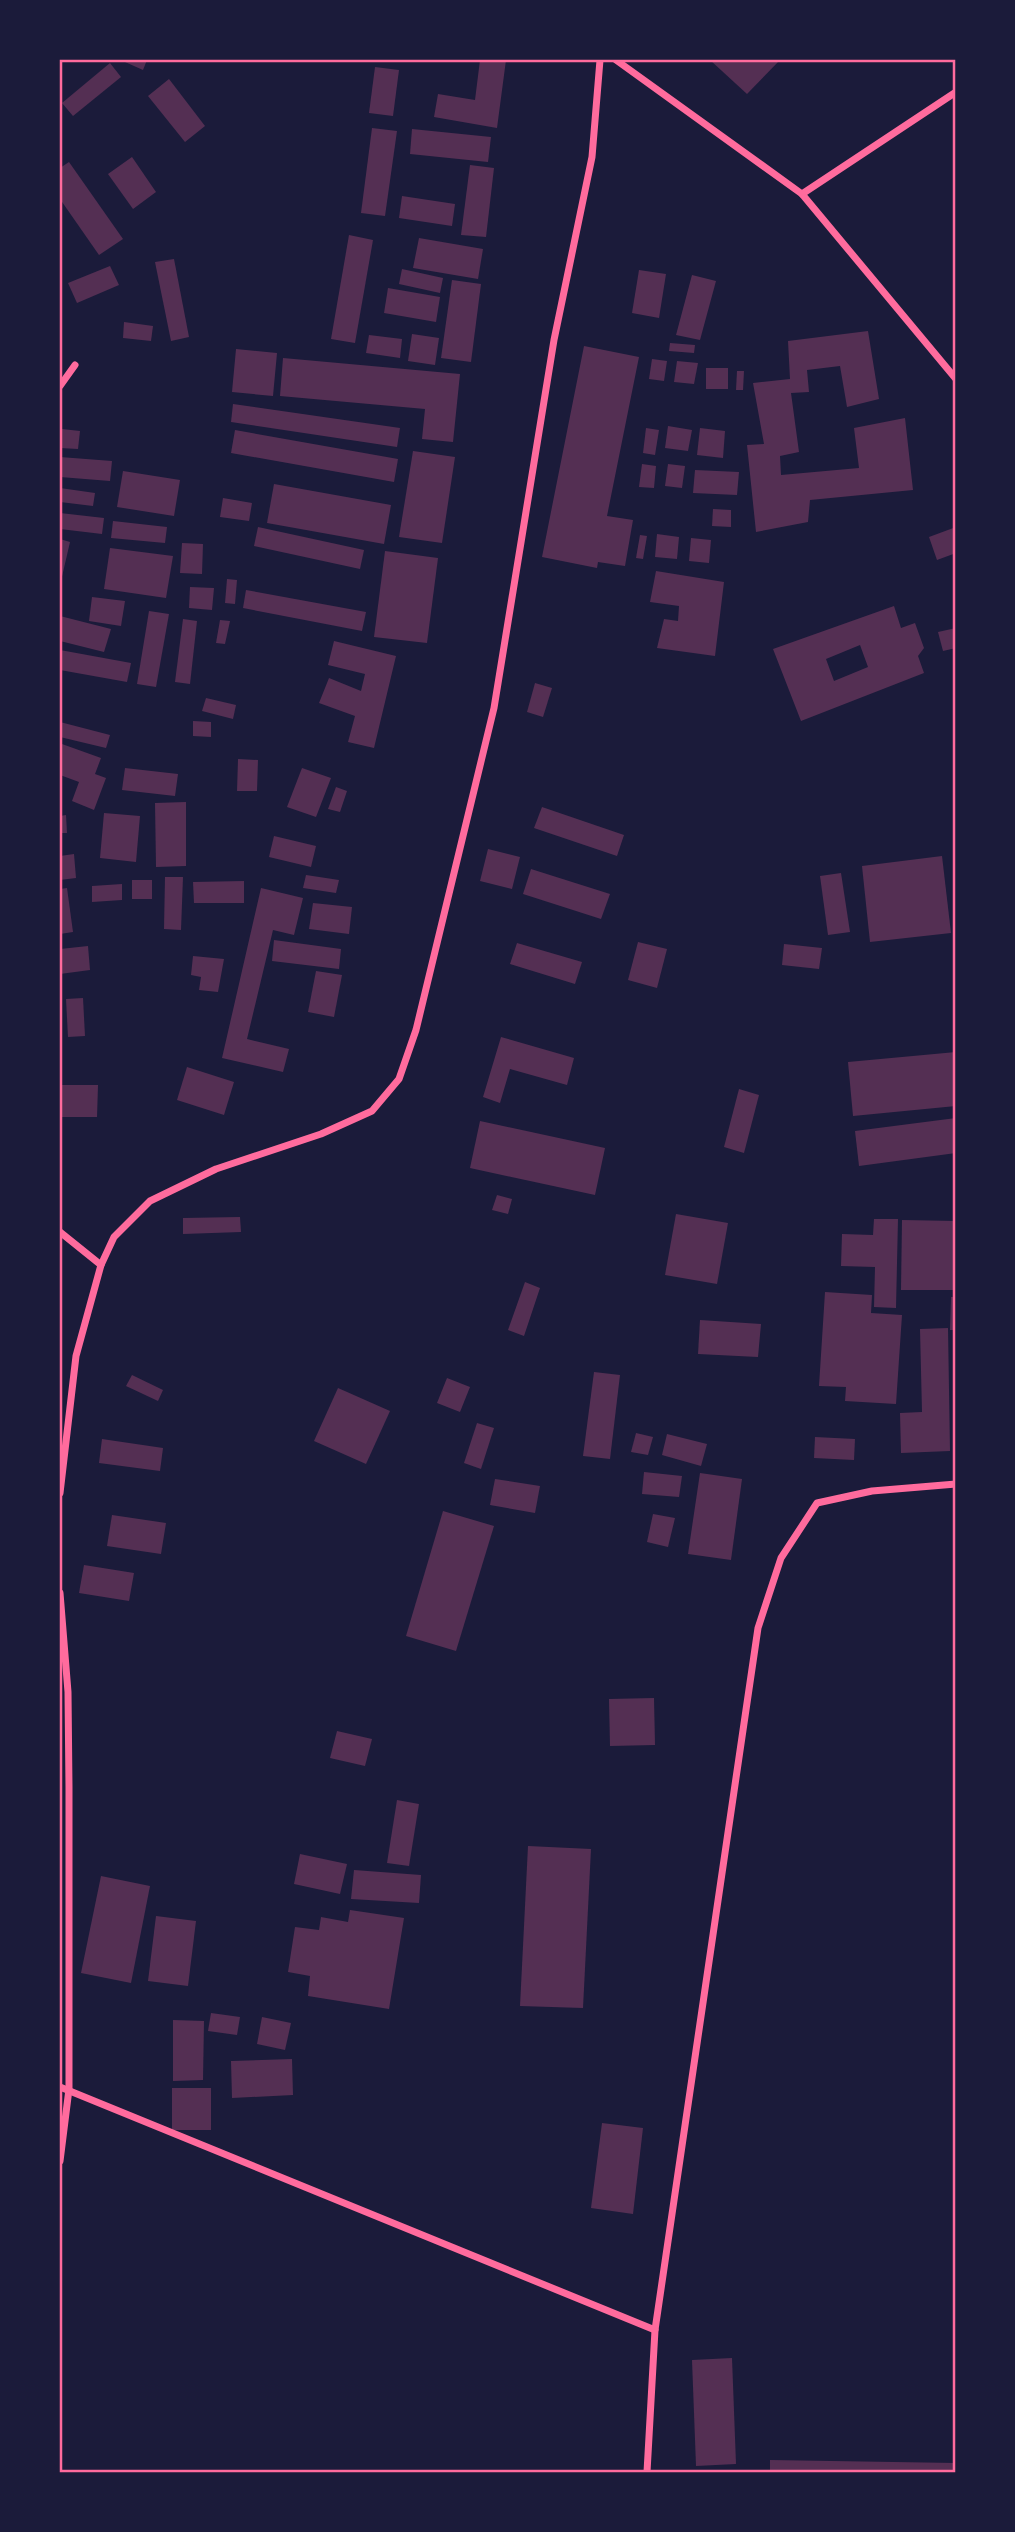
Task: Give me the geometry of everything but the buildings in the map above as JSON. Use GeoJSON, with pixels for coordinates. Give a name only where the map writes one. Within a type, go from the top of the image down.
{"type":"FeatureCollection","features":[{"type":"Feature","properties":{"kind":"street"},"geometry":{"type":"LineString","coordinates":[[60,1493],[76,1356],[101,1265],[114,1237],[150,1201],[216,1169],[321,1134],[372,1111],[399,1079],[415,1030],[494,708],[554,341],[592,157],[600,60]]}},
{"type":"Feature","properties":{"kind":"street"},"geometry":{"type":"LineString","coordinates":[[616,60],[802,194],[956,379]]}},
{"type":"Feature","properties":{"kind":"street"},"geometry":{"type":"LineString","coordinates":[[802,194],[956,92]]}},
{"type":"Feature","properties":{"kind":"street"},"geometry":{"type":"LineString","coordinates":[[60,387],[75,365]]}},
{"type":"Feature","properties":{"kind":"street"},"geometry":{"type":"LineString","coordinates":[[60,1232],[101,1265]]}},
{"type":"Feature","properties":{"kind":"street"},"geometry":{"type":"LineString","coordinates":[[647,2473],[655,2330],[758,1628],[781,1558],[817,1503],[872,1491],[956,1484]]}},
{"type":"Feature","properties":{"kind":"street"},"geometry":{"type":"LineString","coordinates":[[60,1593],[68,1692],[69,2089],[60,2161]]}},
{"type":"Feature","properties":{"kind":"street"},"geometry":{"type":"LineString","coordinates":[[60,2087],[655,2330]]}}]}
